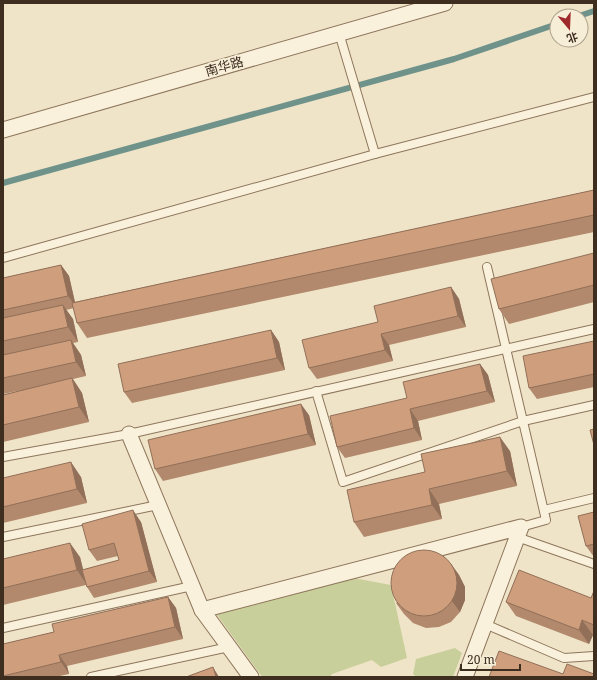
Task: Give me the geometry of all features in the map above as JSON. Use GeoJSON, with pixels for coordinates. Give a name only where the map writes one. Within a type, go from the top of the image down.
{"type":"FeatureCollection","features":[{"type":"Feature","properties":{"kind":"street","name":"南华路"},"geometry":{"type":"LineString","coordinates":[[3,130],[445,3]]}},
{"type":"Feature","properties":{"kind":"street"},"geometry":{"type":"LineString","coordinates":[[128,434],[202,610],[251,677]]}},
{"type":"Feature","properties":{"kind":"street"},"geometry":{"type":"LineString","coordinates":[[202,610],[519,532]]}},
{"type":"Feature","properties":{"kind":"street"},"geometry":{"type":"LineString","coordinates":[[465,677],[519,532]]}},
{"type":"Feature","properties":{"kind":"lane"},"geometry":{"type":"LineString","coordinates":[[339,33],[375,154]]}},
{"type":"Feature","properties":{"kind":"lane"},"geometry":{"type":"LineString","coordinates":[[3,258],[375,154],[594,97]]}},
{"type":"Feature","properties":{"kind":"lane"},"geometry":{"type":"LineString","coordinates":[[487,267],[546,520],[519,532]]}},
{"type":"Feature","properties":{"kind":"lane"},"geometry":{"type":"LineString","coordinates":[[3,457],[128,434],[594,329]]}},
{"type":"Feature","properties":{"kind":"lane"},"geometry":{"type":"LineString","coordinates":[[316,391],[343,482],[523,421],[594,405]]}},
{"type":"Feature","properties":{"kind":"lane"},"geometry":{"type":"LineString","coordinates":[[544,510],[594,498]]}},
{"type":"Feature","properties":{"kind":"lane"},"geometry":{"type":"LineString","coordinates":[[3,537],[158,505]]}},
{"type":"Feature","properties":{"kind":"lane"},"geometry":{"type":"LineString","coordinates":[[519,532],[594,564]]}},
{"type":"Feature","properties":{"kind":"lane"},"geometry":{"type":"LineString","coordinates":[[3,628],[192,586]]}},
{"type":"Feature","properties":{"kind":"lane"},"geometry":{"type":"LineString","coordinates":[[485,624],[564,658],[594,656]]}},
{"type":"Feature","properties":{"kind":"lane"},"geometry":{"type":"LineString","coordinates":[[91,677],[229,647]]}},
{"type":"Feature","properties":{"kind":"green space"},"geometry":{"type":"Polygon","coordinates":[[[348,577],[391,585],[407,658],[381,667],[372,660],[332,674],[330,677],[263,677],[215,612],[348,577]]]}},
{"type":"Feature","properties":{"kind":"green space"},"geometry":{"type":"Polygon","coordinates":[[[455,648],[462,653],[453,677],[417,677],[413,674],[416,659],[455,648]]]}},
{"type":"Feature","properties":{"kind":"building"},"geometry":{"type":"Polygon","coordinates":[[[594,190],[594,215],[77,323],[72,303],[594,190]]]}},
{"type":"Feature","properties":{"kind":"building"},"geometry":{"type":"Polygon","coordinates":[[[594,253],[594,285],[499,309],[491,279],[594,253]]]}},
{"type":"Feature","properties":{"kind":"building"},"geometry":{"type":"Polygon","coordinates":[[[61,265],[68,296],[3,310],[3,278],[61,265]]]}},
{"type":"Feature","properties":{"kind":"building"},"geometry":{"type":"Polygon","coordinates":[[[451,287],[458,316],[381,334],[385,350],[309,368],[302,340],[378,322],[374,306],[451,287]]]}},
{"type":"Feature","properties":{"kind":"building"},"geometry":{"type":"Polygon","coordinates":[[[63,305],[68,327],[3,341],[3,318],[63,305]]]}},
{"type":"Feature","properties":{"kind":"building"},"geometry":{"type":"Polygon","coordinates":[[[271,330],[277,358],[124,392],[118,364],[271,330]]]}},
{"type":"Feature","properties":{"kind":"building"},"geometry":{"type":"Polygon","coordinates":[[[71,340],[76,362],[3,378],[3,355],[71,340]]]}},
{"type":"Feature","properties":{"kind":"building"},"geometry":{"type":"Polygon","coordinates":[[[594,341],[594,374],[529,388],[523,356],[594,341]]]}},
{"type":"Feature","properties":{"kind":"building"},"geometry":{"type":"Polygon","coordinates":[[[480,364],[487,391],[410,409],[414,428],[337,447],[330,416],[407,398],[403,382],[480,364]]]}},
{"type":"Feature","properties":{"kind":"building"},"geometry":{"type":"Polygon","coordinates":[[[72,378],[79,407],[3,425],[3,395],[72,378]]]}},
{"type":"Feature","properties":{"kind":"building"},"geometry":{"type":"Polygon","coordinates":[[[301,404],[308,434],[155,469],[148,440],[301,404]]]}},
{"type":"Feature","properties":{"kind":"building"},"geometry":{"type":"Polygon","coordinates":[[[594,429],[594,445],[590,430],[594,429]]]}},
{"type":"Feature","properties":{"kind":"building"},"geometry":{"type":"Polygon","coordinates":[[[500,437],[507,471],[429,489],[432,505],[354,522],[347,490],[425,472],[421,454],[500,437]]]}},
{"type":"Feature","properties":{"kind":"building"},"geometry":{"type":"Polygon","coordinates":[[[71,462],[77,489],[3,507],[3,478],[71,462]]]}},
{"type":"Feature","properties":{"kind":"building"},"geometry":{"type":"Polygon","coordinates":[[[133,510],[149,571],[87,587],[82,570],[119,560],[114,543],[89,550],[82,524],[133,510]]]}},
{"type":"Feature","properties":{"kind":"building"},"geometry":{"type":"Polygon","coordinates":[[[594,512],[594,544],[586,546],[578,516],[594,512]]]}},
{"type":"Feature","properties":{"kind":"building"},"geometry":{"type":"Polygon","coordinates":[[[70,543],[77,570],[3,588],[3,559],[70,543]]]}},
{"type":"Feature","properties":{"kind":"building"},"geometry":{"type":"Polygon","coordinates":[[[417,550],[431,550],[443,555],[452,564],[457,576],[455,596],[448,607],[431,616],[417,616],[405,611],[396,602],[391,590],[391,576],[396,564],[405,555],[417,550]]]}},
{"type":"Feature","properties":{"kind":"building"},"geometry":{"type":"Polygon","coordinates":[[[519,570],[591,598],[594,591],[594,625],[582,620],[579,630],[506,602],[519,570]]]}},
{"type":"Feature","properties":{"kind":"building"},"geometry":{"type":"Polygon","coordinates":[[[168,597],[175,627],[59,655],[61,662],[3,676],[3,644],[54,632],[52,624],[168,597]]]}},
{"type":"Feature","properties":{"kind":"building"},"geometry":{"type":"Polygon","coordinates":[[[499,651],[563,674],[567,664],[594,674],[594,677],[489,677],[499,651]]]}},
{"type":"Feature","properties":{"kind":"building"},"geometry":{"type":"Polygon","coordinates":[[[213,667],[216,677],[186,677],[213,667]]]}},
{"type":"Feature","properties":{"kind":"waterway"},"geometry":{"type":"LineString","coordinates":[[589,13],[594,11]]}},
{"type":"Feature","properties":{"kind":"waterway"},"geometry":{"type":"LineString","coordinates":[[3,183],[454,59],[549,27]]}}]}
